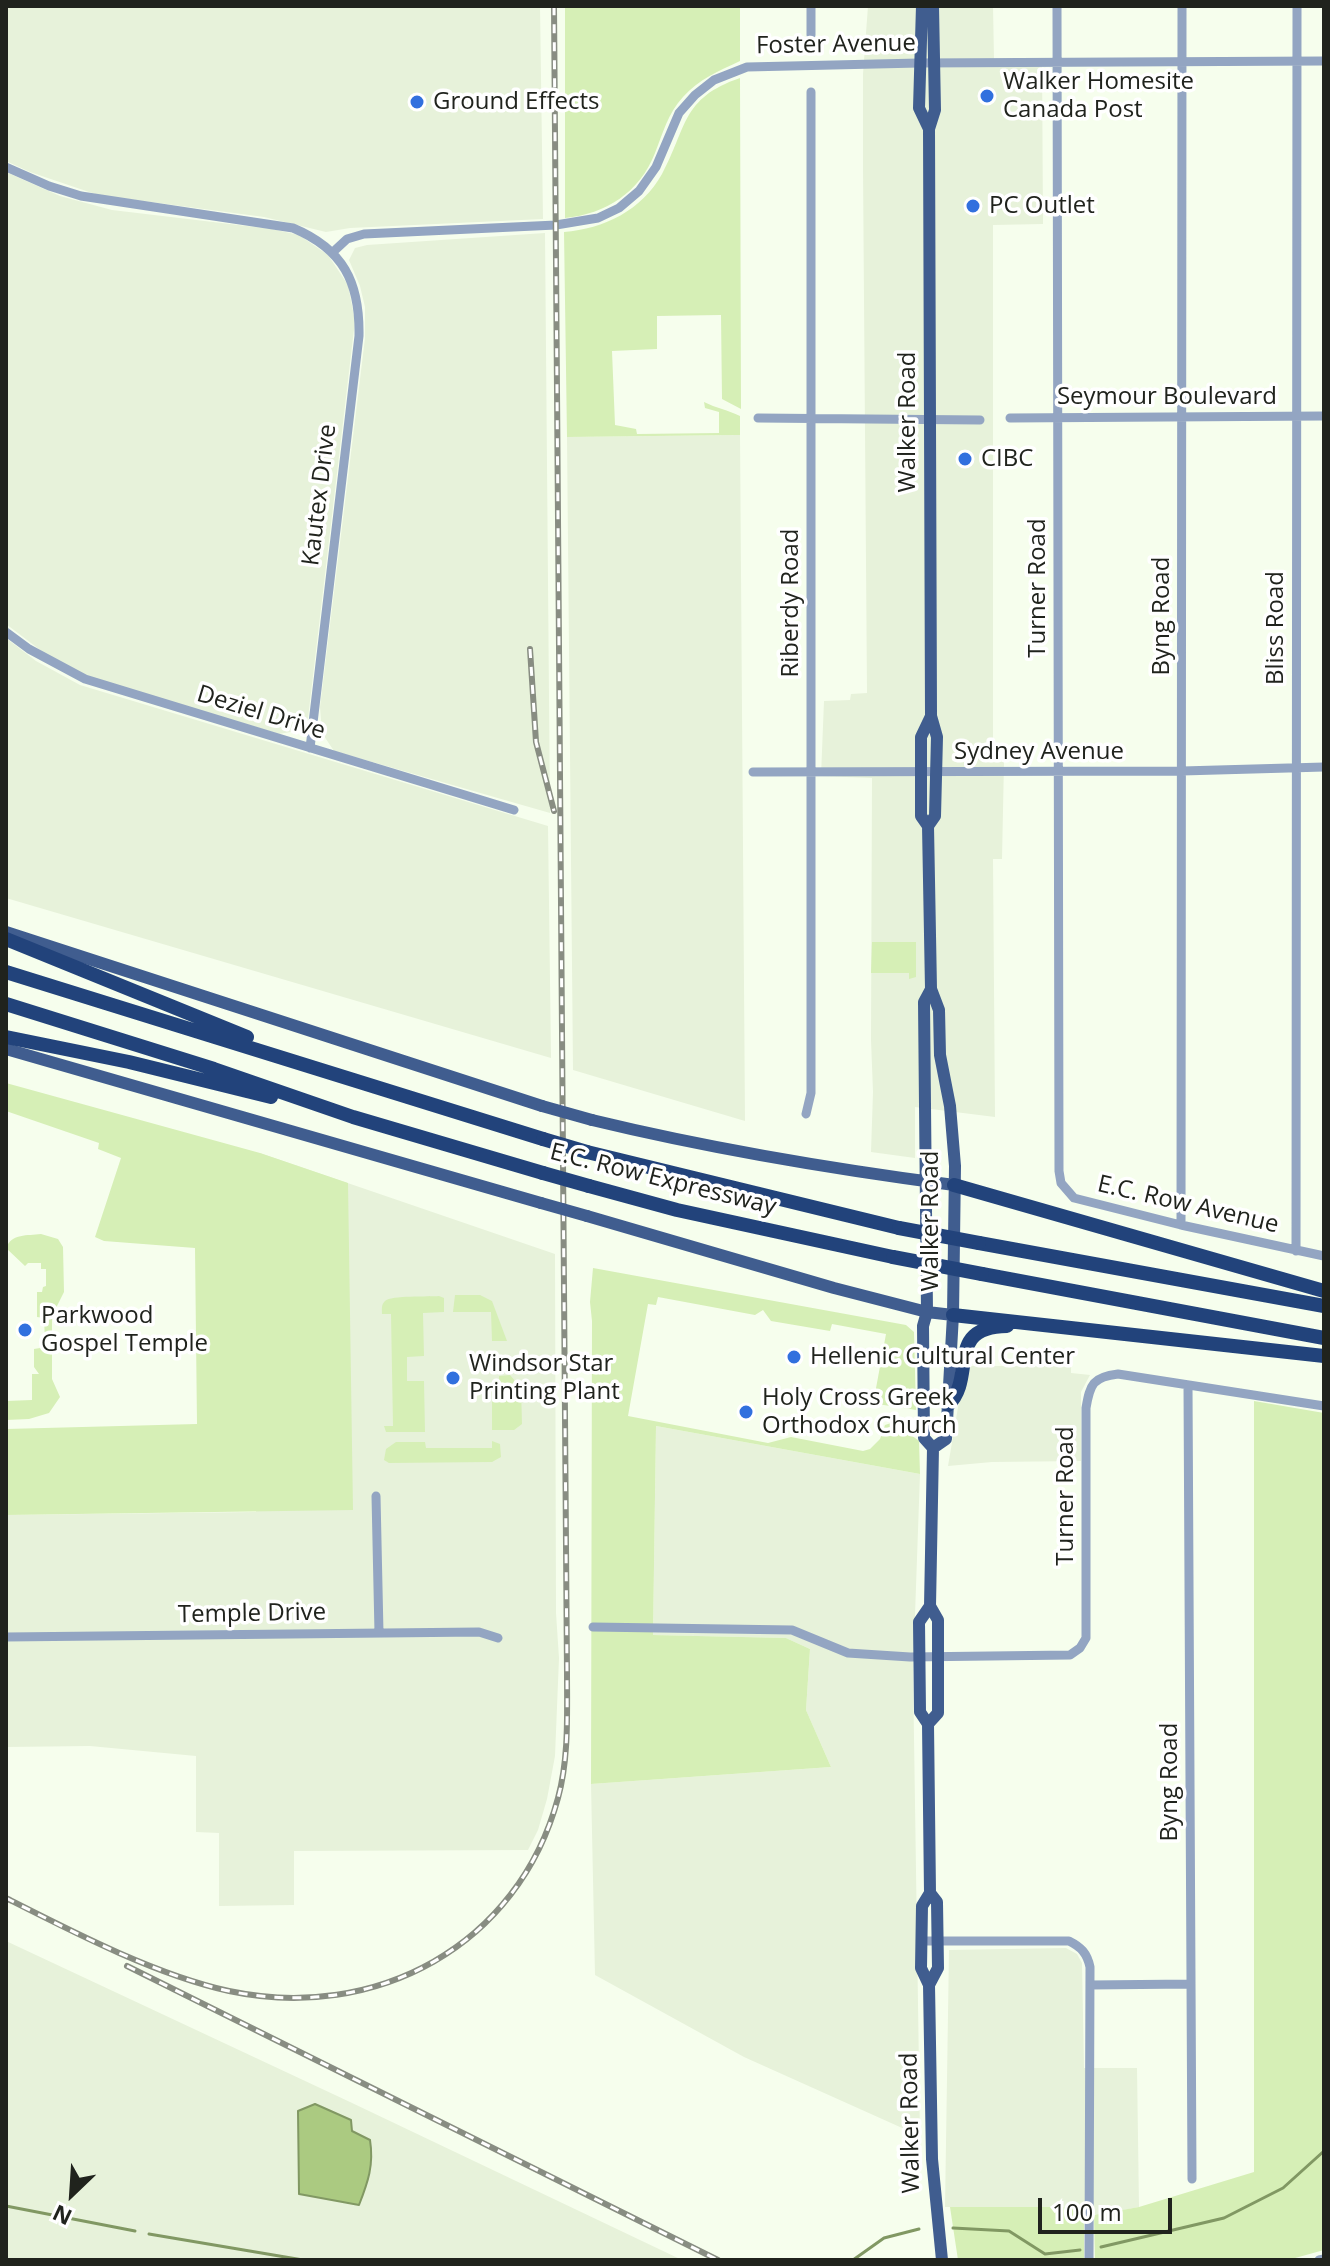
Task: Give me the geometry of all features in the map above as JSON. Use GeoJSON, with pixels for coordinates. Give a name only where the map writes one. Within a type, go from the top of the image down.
{"type":"FeatureCollection","features":[{"type":"Feature","properties":{"kind":"highway"},"geometry":{"type":"LineString","coordinates":[[6,939],[325,1069]]}},
{"type":"Feature","properties":{"kind":"highway","name":"E.C. Row Expressway"},"geometry":{"type":"LineString","coordinates":[[6,972],[587,1152],[899,1228],[1324,1306]]}},
{"type":"Feature","properties":{"kind":"highway","name":"E.C. Row Expressway"},"geometry":{"type":"LineString","coordinates":[[6,1004],[214,1069],[353,1117],[677,1210],[893,1257],[1324,1338]]}},
{"type":"Feature","properties":{"kind":"highway"},"geometry":{"type":"LineString","coordinates":[[6,1037],[129,1062],[353,1117]]}},
{"type":"Feature","properties":{"kind":"highway"},"geometry":{"type":"LineString","coordinates":[[954,1185],[1324,1291]]}},
{"type":"Feature","properties":{"kind":"highway"},"geometry":{"type":"LineString","coordinates":[[953,1315],[1324,1356]]}},
{"type":"Feature","properties":{"kind":"highway"},"geometry":{"type":"LineString","coordinates":[[948,1405],[956,1397],[965,1350],[976,1333],[996,1326],[1057,1326]]}},
{"type":"Feature","properties":{"kind":"main road","name":"Walker Road"},"geometry":{"type":"LineString","coordinates":[[922,6],[919,108],[929,129]]}},
{"type":"Feature","properties":{"kind":"main road","name":"Walker Road"},"geometry":{"type":"LineString","coordinates":[[928,826],[935,816],[937,737],[931,716],[929,129],[935,110],[933,6]]}},
{"type":"Feature","properties":{"kind":"main road","name":"Walker Road"},"geometry":{"type":"LineString","coordinates":[[931,716],[921,737],[921,816],[928,826],[931,989],[939,1010],[940,1055],[950,1106],[954,1185],[953,1315],[946,1439],[933,1448]]}},
{"type":"Feature","properties":{"kind":"main road"},"geometry":{"type":"LineString","coordinates":[[6,932],[592,1120],[801,1164],[954,1185]]}},
{"type":"Feature","properties":{"kind":"main road","name":"Walker Road"},"geometry":{"type":"LineString","coordinates":[[928,1724],[938,1713],[938,1620],[930,1606],[933,1448],[924,1438],[923,1326],[927,1312],[924,1002],[931,989]]}},
{"type":"Feature","properties":{"kind":"main road"},"geometry":{"type":"LineString","coordinates":[[6,1049],[927,1312],[953,1315]]}},
{"type":"Feature","properties":{"kind":"main road","name":"Walker Road"},"geometry":{"type":"LineString","coordinates":[[930,1606],[919,1622],[920,1712],[928,1724],[930,1893],[922,1906],[921,1968],[929,1985],[932,2159],[942,2260]]}},
{"type":"Feature","properties":{"kind":"main road","name":"Walker Road"},"geometry":{"type":"LineString","coordinates":[[929,1985],[938,1968],[937,1902],[930,1893]]}},
{"type":"Feature","properties":{"kind":"street"},"geometry":{"type":"LineString","coordinates":[[811,6],[811,35]]}},
{"type":"Feature","properties":{"kind":"street","name":"Turner Road"},"geometry":{"type":"LineString","coordinates":[[1057,6],[1059,1171]]}},
{"type":"Feature","properties":{"kind":"street","name":"Byng Road"},"geometry":{"type":"LineString","coordinates":[[1181,1225],[1182,6]]}},
{"type":"Feature","properties":{"kind":"street","name":"Bliss Road"},"geometry":{"type":"LineString","coordinates":[[1296,1251],[1297,6]]}},
{"type":"Feature","properties":{"kind":"street","name":"Foster Avenue"},"geometry":{"type":"LineString","coordinates":[[333,252],[347,239],[364,234],[556,225],[598,218],[619,208],[639,191],[656,167],[679,113],[695,95],[730,72],[747,67],[1324,61]]}},
{"type":"Feature","properties":{"kind":"street","name":"Riberdy Road"},"geometry":{"type":"LineString","coordinates":[[806,1114],[811,1093],[811,92]]}},
{"type":"Feature","properties":{"kind":"street"},"geometry":{"type":"LineString","coordinates":[[6,167],[49,186],[96,199],[293,228],[315,237],[333,252]]}},
{"type":"Feature","properties":{"kind":"street","name":"Kautex Drive"},"geometry":{"type":"LineString","coordinates":[[310,748],[359,336],[360,311],[355,291],[345,267],[333,252]]}},
{"type":"Feature","properties":{"kind":"street","name":"Seymour Boulevard"},"geometry":{"type":"LineString","coordinates":[[1010,418],[1324,416]]}},
{"type":"Feature","properties":{"kind":"street"},"geometry":{"type":"LineString","coordinates":[[758,418],[980,420]]}},
{"type":"Feature","properties":{"kind":"street","name":"Deziel Drive"},"geometry":{"type":"LineString","coordinates":[[6,632],[29,649],[85,679],[514,810]]}},
{"type":"Feature","properties":{"kind":"street","name":"Sydney Avenue"},"geometry":{"type":"LineString","coordinates":[[753,772],[1182,771],[1324,767]]}},
{"type":"Feature","properties":{"kind":"street","name":"E.C. Row Avenue"},"geometry":{"type":"LineString","coordinates":[[1059,1171],[1061,1183],[1074,1198],[1324,1256]]}},
{"type":"Feature","properties":{"kind":"street","name":"Turner Road"},"geometry":{"type":"LineString","coordinates":[[938,1657],[1070,1655],[1080,1648],[1086,1638],[1086,1408],[1092,1383],[1101,1376],[1118,1374],[1188,1385]]}},
{"type":"Feature","properties":{"kind":"street"},"geometry":{"type":"LineString","coordinates":[[1188,1385],[1324,1406]]}},
{"type":"Feature","properties":{"kind":"street","name":"Byng Road"},"geometry":{"type":"LineString","coordinates":[[1188,1385],[1192,2179]]}},
{"type":"Feature","properties":{"kind":"street"},"geometry":{"type":"LineString","coordinates":[[376,1496],[379,1633]]}},
{"type":"Feature","properties":{"kind":"street"},"geometry":{"type":"LineString","coordinates":[[593,1627],[792,1630],[848,1653],[938,1657]]}},
{"type":"Feature","properties":{"kind":"street","name":"Temple Drive"},"geometry":{"type":"LineString","coordinates":[[6,1637],[479,1632],[498,1638]]}},
{"type":"Feature","properties":{"kind":"street"},"geometry":{"type":"LineString","coordinates":[[922,1941],[1069,1941],[1087,1955],[1090,1985],[1089,2260]]}},
{"type":"Feature","properties":{"kind":"street"},"geometry":{"type":"LineString","coordinates":[[1090,1985],[1191,1984]]}},
{"type":"Feature","properties":{"kind":"shaded area"},"geometry":{"type":"Polygon","coordinates":[[[6,6],[540,6],[543,219],[350,228],[326,232],[264,217],[98,195],[30,172],[6,161],[6,6]]]}},
{"type":"Feature","properties":{"kind":"shaded area"},"geometry":{"type":"Polygon","coordinates":[[[565,6],[740,6],[740,61],[703,80],[683,97],[670,116],[649,167],[631,190],[594,212],[565,218],[565,6]]]}},
{"type":"Feature","properties":{"kind":"shaded area"},"geometry":{"type":"Polygon","coordinates":[[[868,6],[993,6],[994,59],[1042,58],[1043,224],[993,225],[993,762],[1004,762],[1002,859],[993,859],[995,1117],[915,1107],[915,1158],[871,1152],[872,778],[821,776],[824,701],[850,700],[851,694],[867,693],[863,74],[868,6]]]}},
{"type":"Feature","properties":{"kind":"shaded area"},"geometry":{"type":"Polygon","coordinates":[[[740,78],[741,409],[722,399],[721,315],[657,316],[657,349],[612,351],[615,425],[636,429],[637,434],[719,433],[719,412],[705,408],[704,402],[740,416],[740,435],[567,437],[564,232],[607,222],[644,198],[662,174],[696,105],[706,95],[740,78]]]}},
{"type":"Feature","properties":{"kind":"shaded area"},"geometry":{"type":"Polygon","coordinates":[[[6,172],[60,196],[112,210],[299,235],[328,255],[348,285],[355,321],[308,718],[296,731],[279,734],[84,675],[56,662],[6,624],[6,172]]]}},
{"type":"Feature","properties":{"kind":"shaded area"},"geometry":{"type":"Polygon","coordinates":[[[545,233],[550,813],[334,751],[322,733],[320,707],[365,338],[365,307],[349,260],[355,248],[367,245],[545,233]]]}},
{"type":"Feature","properties":{"kind":"shaded area"},"geometry":{"type":"Polygon","coordinates":[[[740,435],[745,1121],[573,1070],[567,437],[740,435]]]}},
{"type":"Feature","properties":{"kind":"shaded area"},"geometry":{"type":"Polygon","coordinates":[[[6,638],[36,661],[80,685],[548,826],[551,1058],[6,898],[6,638]]]}},
{"type":"Feature","properties":{"kind":"shaded area"},"geometry":{"type":"Polygon","coordinates":[[[872,942],[916,942],[916,977],[909,979],[909,973],[871,973],[872,942]]]}},
{"type":"Feature","properties":{"kind":"shaded area"},"geometry":{"type":"Polygon","coordinates":[[[6,1083],[260,1153],[348,1183],[353,1510],[6,1515],[6,1429],[197,1424],[195,1248],[104,1241],[95,1237],[121,1158],[98,1149],[99,1143],[6,1111],[6,1083]]]}},
{"type":"Feature","properties":{"kind":"shaded area"},"geometry":{"type":"Polygon","coordinates":[[[260,1153],[555,1254],[556,1613],[559,1658],[555,1756],[547,1799],[528,1850],[294,1851],[294,1905],[219,1906],[219,1833],[196,1832],[196,1756],[90,1746],[6,1747],[6,1515],[256,1512],[260,1153]]]}},
{"type":"Feature","properties":{"kind":"shaded area"},"geometry":{"type":"Polygon","coordinates":[[[41,1234],[58,1239],[63,1247],[64,1292],[52,1316],[52,1379],[60,1397],[49,1413],[29,1419],[6,1420],[6,1401],[32,1400],[32,1374],[39,1374],[34,1367],[34,1349],[45,1342],[44,1318],[37,1317],[37,1292],[42,1292],[46,1286],[46,1269],[41,1269],[41,1263],[25,1266],[6,1248],[16,1238],[41,1234]]]}},
{"type":"Feature","properties":{"kind":"shaded area"},"geometry":{"type":"Polygon","coordinates":[[[593,1268],[906,1325],[914,1332],[916,1410],[858,1401],[858,1397],[874,1399],[886,1334],[832,1324],[830,1331],[771,1321],[763,1310],[755,1315],[658,1297],[656,1305],[648,1304],[628,1416],[768,1443],[791,1437],[863,1451],[870,1449],[880,1439],[885,1425],[894,1422],[919,1441],[920,1474],[656,1426],[653,1635],[786,1638],[810,1649],[806,1710],[831,1767],[591,1784],[590,1302],[593,1268]]]}},
{"type":"Feature","properties":{"kind":"shaded area"},"geometry":{"type":"Polygon","coordinates":[[[455,1295],[480,1295],[492,1301],[507,1341],[492,1341],[491,1312],[453,1312],[455,1295]]]}},
{"type":"Feature","properties":{"kind":"shaded area"},"geometry":{"type":"Polygon","coordinates":[[[395,1298],[444,1298],[444,1312],[423,1313],[424,1356],[407,1357],[407,1381],[424,1381],[425,1432],[386,1432],[384,1426],[393,1426],[391,1314],[382,1314],[383,1304],[395,1298]]]}},
{"type":"Feature","properties":{"kind":"shaded area"},"geometry":{"type":"Polygon","coordinates":[[[965,1366],[1071,1366],[1071,1373],[1090,1375],[1081,1392],[1081,1461],[948,1466],[965,1366]]]}},
{"type":"Feature","properties":{"kind":"shaded area"},"geometry":{"type":"Polygon","coordinates":[[[510,1375],[521,1388],[522,1424],[514,1430],[492,1430],[492,1395],[499,1394],[499,1376],[510,1375]]]}},
{"type":"Feature","properties":{"kind":"shaded area"},"geometry":{"type":"Polygon","coordinates":[[[1254,1401],[1324,1413],[1324,2250],[1288,2260],[1095,2260],[1094,2215],[1139,2207],[1254,2172],[1254,1401]]]}},
{"type":"Feature","properties":{"kind":"shaded area"},"geometry":{"type":"Polygon","coordinates":[[[656,1426],[920,1474],[913,1671],[920,2136],[744,2057],[595,1975],[591,1784],[831,1767],[806,1710],[810,1649],[786,1638],[653,1635],[656,1426]]]}},
{"type":"Feature","properties":{"kind":"shaded area"},"geometry":{"type":"Polygon","coordinates":[[[492,1441],[500,1444],[501,1457],[492,1462],[389,1463],[384,1460],[386,1449],[396,1442],[425,1442],[426,1448],[492,1448],[492,1441]]]}},
{"type":"Feature","properties":{"kind":"shaded area"},"geometry":{"type":"Polygon","coordinates":[[[6,1941],[350,2102],[682,2260],[6,2260],[6,1941]]]}},
{"type":"Feature","properties":{"kind":"shaded area"},"geometry":{"type":"Polygon","coordinates":[[[1066,1948],[1077,1954],[1082,1963],[1084,2068],[1137,2068],[1139,2207],[1097,2215],[1072,2207],[945,2207],[949,1950],[1066,1948]]]}},
{"type":"Feature","properties":{"kind":"shaded area"},"geometry":{"type":"Polygon","coordinates":[[[315,2104],[351,2120],[352,2131],[370,2140],[369,2173],[359,2205],[299,2194],[298,2111],[315,2104]]]}},
{"type":"Feature","properties":{"kind":"shaded area"},"geometry":{"type":"Polygon","coordinates":[[[950,2207],[1072,2207],[1084,2210],[1084,2260],[958,2260],[950,2207]]]}},
{"type":"Feature","properties":{"kind":"waterway"},"geometry":{"type":"LineString","coordinates":[[1101,2247],[1224,2218],[1283,2188],[1324,2151]]}},
{"type":"Feature","properties":{"kind":"waterway"},"geometry":{"type":"LineString","coordinates":[[6,2206],[135,2231]]}},
{"type":"Feature","properties":{"kind":"waterway"},"geometry":{"type":"LineString","coordinates":[[953,2228],[1009,2231],[1045,2254],[1080,2250]]}},
{"type":"Feature","properties":{"kind":"waterway"},"geometry":{"type":"LineString","coordinates":[[853,2260],[884,2238],[919,2229]]}},
{"type":"Feature","properties":{"kind":"waterway"},"geometry":{"type":"LineString","coordinates":[[149,2234],[303,2260]]}},
{"type":"Feature","properties":{"kind":"railway"},"geometry":{"type":"LineString","coordinates":[[6,1898],[115,1951],[201,1984],[284,1998],[337,1995],[387,1983],[434,1962],[475,1932],[510,1895],[538,1850],[558,1798],[566,1752],[567,1704],[554,6]]}},
{"type":"Feature","properties":{"kind":"railway"},"geometry":{"type":"LineString","coordinates":[[530,649],[536,742],[554,811]]}},
{"type":"Feature","properties":{"kind":"railway"},"geometry":{"type":"LineString","coordinates":[[127,1966],[718,2260]]}},
{"type":"Feature","properties":{"kind":"place","name":"Walker Homesite Canada Post"},"geometry":{"type":"Point","coordinates":[987,96]}},
{"type":"Feature","properties":{"kind":"place","name":"Ground Effects"},"geometry":{"type":"Point","coordinates":[417,102]}},
{"type":"Feature","properties":{"kind":"place","name":"PC Outlet"},"geometry":{"type":"Point","coordinates":[973,206]}},
{"type":"Feature","properties":{"kind":"place","name":"CIBC"},"geometry":{"type":"Point","coordinates":[965,459]}},
{"type":"Feature","properties":{"kind":"place","name":"Parkwood Gospel Temple"},"geometry":{"type":"Point","coordinates":[25,1330]}},
{"type":"Feature","properties":{"kind":"place","name":"Hellenic Cultural Center"},"geometry":{"type":"Point","coordinates":[794,1357]}},
{"type":"Feature","properties":{"kind":"place","name":"Windsor Star Printing Plant"},"geometry":{"type":"Point","coordinates":[453,1378]}},
{"type":"Feature","properties":{"kind":"place","name":"Holy Cross Greek Orthodox Church"},"geometry":{"type":"Point","coordinates":[746,1412]}}]}
